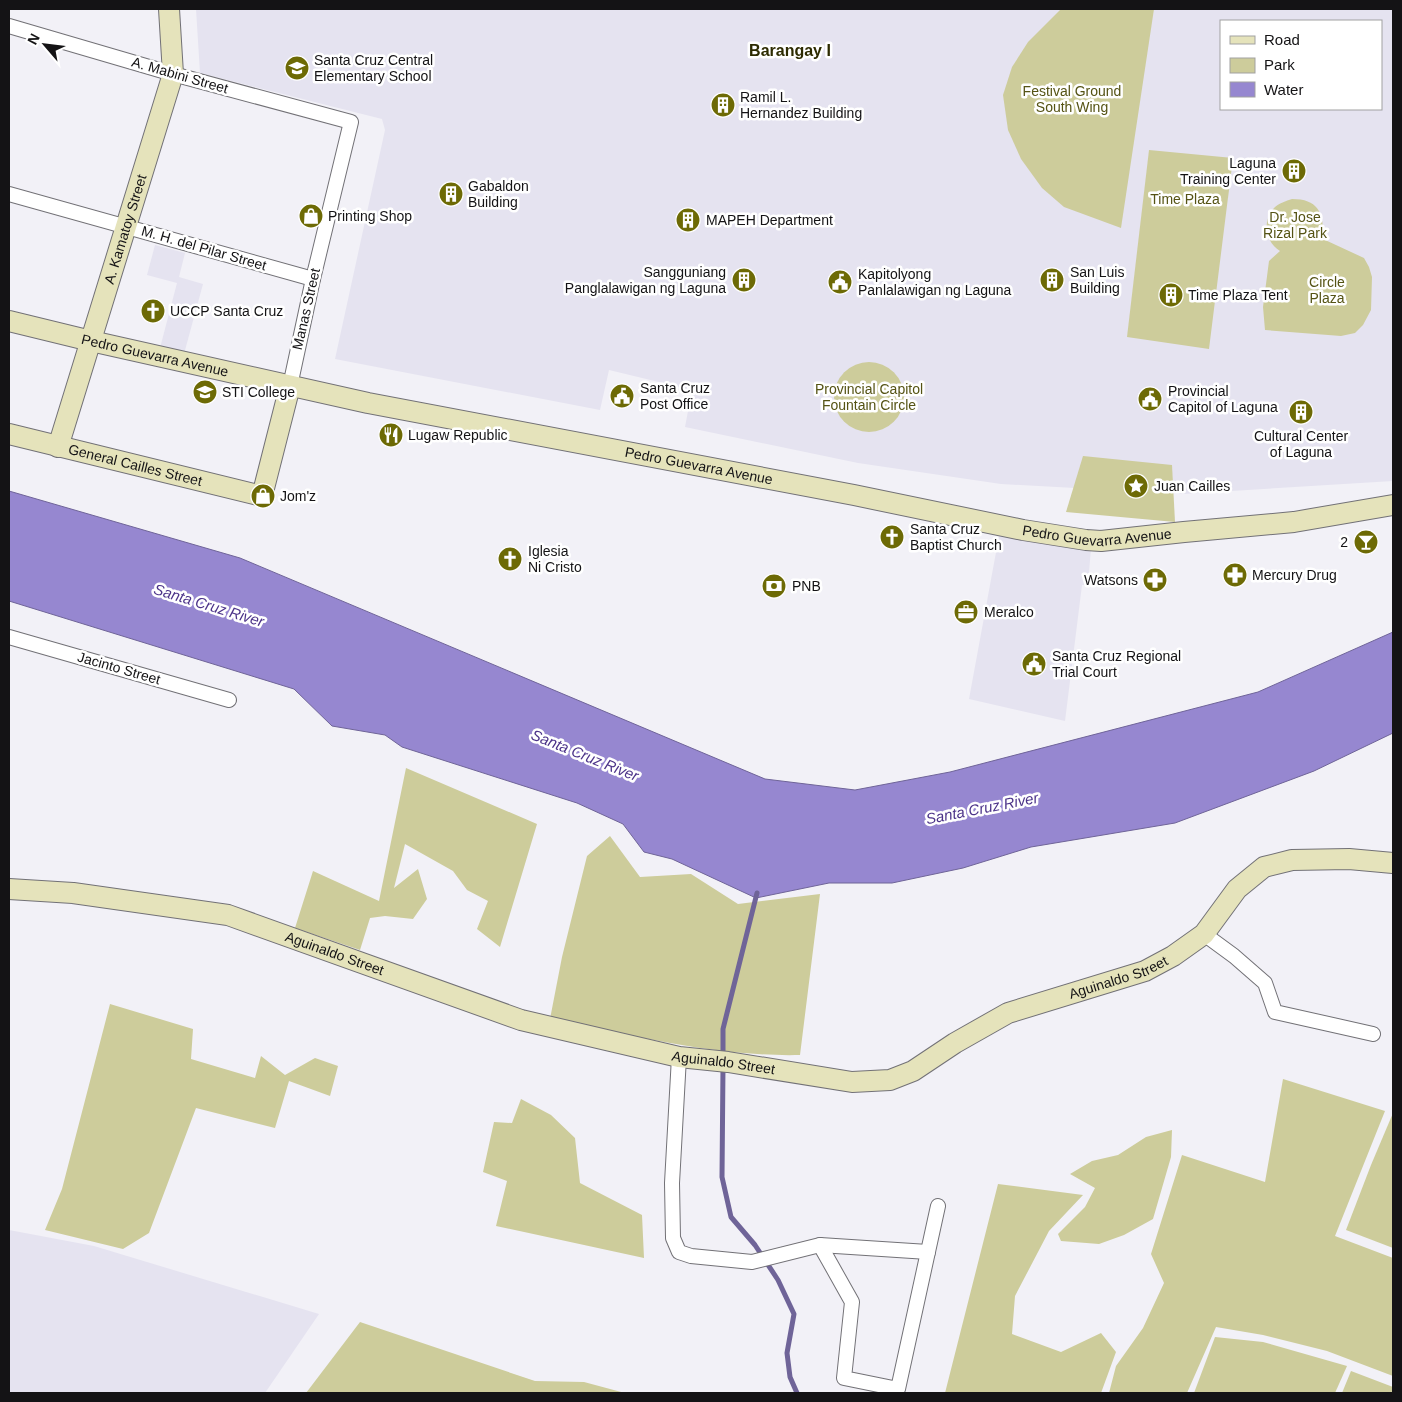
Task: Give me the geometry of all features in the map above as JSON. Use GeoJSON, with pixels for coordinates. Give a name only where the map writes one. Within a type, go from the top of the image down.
{"type":"FeatureCollection","features":[{"type":"Feature","properties":{"kind":"street","name":"A. Kamatoy Street"},"geometry":{"type":"LineString","coordinates":[[58,447],[173,74],[169,9]]}},
{"type":"Feature","properties":{"kind":"street","name":"A. Mabini Street"},"geometry":{"type":"LineString","coordinates":[[9,26],[173,74],[351,122]]}},
{"type":"Feature","properties":{"kind":"street","name":"Manas Street"},"geometry":{"type":"LineString","coordinates":[[262,496],[290,386],[313,279],[351,122]]}},
{"type":"Feature","properties":{"kind":"street","name":"M. H. del Pilar Street"},"geometry":{"type":"LineString","coordinates":[[9,194],[313,279]]}},
{"type":"Feature","properties":{"kind":"street","name":"Pedro Guevarra Avenue"},"geometry":{"type":"LineString","coordinates":[[9,321],[290,386],[418,413],[854,495],[1023,530],[1086,540],[1100,541],[1294,522],[1393,505]]}},
{"type":"Feature","properties":{"kind":"street","name":"General Cailles Street"},"geometry":{"type":"LineString","coordinates":[[9,434],[262,496]]}},
{"type":"Feature","properties":{"kind":"street","name":"Jacinto Street"},"geometry":{"type":"LineString","coordinates":[[9,636],[229,700]]}},
{"type":"Feature","properties":{"kind":"street","name":"Aguinaldo Street"},"geometry":{"type":"LineString","coordinates":[[9,889],[73,894],[228,915],[521,1020],[679,1057],[728,1062],[852,1082],[890,1080],[913,1071],[955,1043],[1008,1013],[1145,971],[1173,956],[1204,934],[1236,889],[1264,867],[1292,860],[1349,859],[1393,863]]}},
{"type":"Feature","properties":{"kind":"street"},"geometry":{"type":"LineString","coordinates":[[1204,934],[1234,956],[1265,983],[1275,1012],[1374,1034]]}},
{"type":"Feature","properties":{"kind":"street"},"geometry":{"type":"LineString","coordinates":[[679,1057],[672,1184],[673,1238],[679,1252],[691,1256],[752,1262],[820,1245],[928,1252]]}},
{"type":"Feature","properties":{"kind":"street"},"geometry":{"type":"LineString","coordinates":[[820,1245],[852,1302],[844,1378],[898,1389],[938,1206]]}},
{"type":"Feature","properties":{"kind":"shaded area"},"geometry":{"type":"Polygon","coordinates":[[[196,9],[1393,9],[1393,481],[1183,494],[1001,484],[858,463],[685,427],[692,390],[609,370],[600,410],[335,359],[385,130],[382,119],[200,73],[196,9]]]}},
{"type":"Feature","properties":{"kind":"shaded area"},"geometry":{"type":"Polygon","coordinates":[[[155,245],[185,253],[179,277],[203,284],[184,354],[160,348],[177,283],[147,275],[155,245]]]}},
{"type":"Feature","properties":{"kind":"shaded area"},"geometry":{"type":"Polygon","coordinates":[[[999,536],[1091,548],[1088,585],[1082,585],[1065,721],[969,699],[999,536]]]}},
{"type":"Feature","properties":{"kind":"shaded area"},"geometry":{"type":"Polygon","coordinates":[[[9,1230],[94,1246],[319,1314],[265,1393],[9,1393],[9,1230]]]}},
{"type":"Feature","properties":{"kind":"green space","name":"Festival Ground South Wing"},"geometry":{"type":"Polygon","coordinates":[[[1061,9],[1154,9],[1121,228],[1064,207],[1042,188],[1021,159],[1008,130],[1003,95],[1012,67],[1028,42],[1061,9]]]}},
{"type":"Feature","properties":{"kind":"green space","name":"Time Plaza"},"geometry":{"type":"Polygon","coordinates":[[[1149,150],[1233,158],[1209,349],[1127,337],[1149,150]]]}},
{"type":"Feature","properties":{"kind":"green space","name":"Circle Plaza"},"geometry":{"type":"Polygon","coordinates":[[[1292,199],[1309,202],[1314,205],[1323,223],[1323,239],[1364,258],[1369,267],[1372,277],[1371,310],[1363,325],[1355,333],[1341,336],[1265,330],[1263,307],[1269,261],[1280,251],[1268,237],[1268,219],[1276,206],[1292,199]]]}},
{"type":"Feature","properties":{"kind":"green space","name":"Provincial Capitol Fountain Circle"},"geometry":{"type":"Polygon","coordinates":[[[876,362],[889,368],[898,377],[902,383],[904,397],[902,411],[894,422],[883,430],[862,432],[855,430],[844,422],[836,411],[834,390],[836,383],[844,372],[855,364],[876,362]]]}},
{"type":"Feature","properties":{"kind":"green space"},"geometry":{"type":"Polygon","coordinates":[[[1083,456],[1172,465],[1175,522],[1066,512],[1083,456]]]}},
{"type":"Feature","properties":{"kind":"green space"},"geometry":{"type":"Polygon","coordinates":[[[406,768],[537,824],[500,947],[477,929],[488,901],[467,890],[453,871],[405,844],[394,888],[418,869],[427,899],[413,919],[385,916],[370,918],[360,950],[295,928],[313,871],[379,901],[406,768]]]}},
{"type":"Feature","properties":{"kind":"green space"},"geometry":{"type":"Polygon","coordinates":[[[610,836],[640,877],[691,874],[738,904],[820,894],[800,1055],[769,1055],[706,1049],[550,1019],[562,957],[587,856],[610,836]]]}},
{"type":"Feature","properties":{"kind":"green space"},"geometry":{"type":"Polygon","coordinates":[[[110,1004],[193,1029],[191,1059],[255,1078],[261,1056],[285,1075],[315,1058],[338,1066],[330,1096],[289,1081],[275,1128],[196,1108],[149,1233],[123,1249],[45,1230],[62,1189],[110,1004]]]}},
{"type":"Feature","properties":{"kind":"green space"},"geometry":{"type":"Polygon","coordinates":[[[1283,1079],[1385,1111],[1335,1236],[1393,1258],[1393,1376],[1327,1351],[1263,1335],[1216,1327],[1187,1393],[1109,1393],[1116,1366],[1143,1328],[1164,1283],[1151,1254],[1182,1155],[1265,1182],[1283,1079]]]}},
{"type":"Feature","properties":{"kind":"green space"},"geometry":{"type":"Polygon","coordinates":[[[521,1099],[551,1115],[575,1138],[580,1183],[642,1215],[644,1258],[496,1226],[507,1181],[483,1172],[494,1122],[512,1123],[521,1099]]]}},
{"type":"Feature","properties":{"kind":"green space"},"geometry":{"type":"Polygon","coordinates":[[[1393,1113],[1393,1248],[1346,1230],[1393,1113]]]}},
{"type":"Feature","properties":{"kind":"green space"},"geometry":{"type":"Polygon","coordinates":[[[1172,1130],[1171,1157],[1153,1219],[1124,1235],[1099,1244],[1061,1241],[1058,1234],[1085,1207],[1095,1188],[1070,1174],[1092,1161],[1118,1155],[1146,1137],[1172,1130]]]}},
{"type":"Feature","properties":{"kind":"green space"},"geometry":{"type":"Polygon","coordinates":[[[998,1184],[1083,1195],[1049,1231],[1015,1296],[1012,1334],[1061,1352],[1101,1333],[1116,1352],[1101,1393],[945,1393],[998,1184]]]}},
{"type":"Feature","properties":{"kind":"green space"},"geometry":{"type":"Polygon","coordinates":[[[360,1322],[535,1381],[584,1382],[625,1393],[306,1393],[360,1322]]]}},
{"type":"Feature","properties":{"kind":"green space"},"geometry":{"type":"Polygon","coordinates":[[[1215,1337],[1263,1342],[1347,1366],[1335,1393],[1194,1393],[1215,1337]]]}},
{"type":"Feature","properties":{"kind":"green space"},"geometry":{"type":"Polygon","coordinates":[[[1351,1371],[1393,1387],[1393,1393],[1342,1393],[1351,1371]]]}},
{"type":"Feature","properties":{"kind":"water","name":"Santa Cruz River"},"geometry":{"type":"Polygon","coordinates":[[[9,491],[240,558],[765,779],[855,790],[950,772],[1258,692],[1393,632],[1393,733],[1314,771],[1175,823],[1031,847],[963,868],[892,883],[829,883],[756,898],[672,859],[644,852],[623,824],[577,803],[402,747],[385,735],[332,726],[294,689],[9,601],[9,491]]]}},
{"type":"Feature","properties":{"kind":"waterway"},"geometry":{"type":"LineString","coordinates":[[723,1058],[723,1029],[757,893]]}},
{"type":"Feature","properties":{"kind":"waterway"},"geometry":{"type":"LineString","coordinates":[[723,1066],[722,1177],[731,1217],[755,1245],[778,1280],[794,1314],[787,1353],[790,1377],[797,1393]]}},
{"type":"Feature","properties":{"kind":"place","name":"Santa Cruz Central Elementary School"},"geometry":{"type":"Point","coordinates":[297,68]}},
{"type":"Feature","properties":{"kind":"place","name":"Ramil L. Hernandez Building"},"geometry":{"type":"Point","coordinates":[723,105]}},
{"type":"Feature","properties":{"kind":"place","name":"Laguna Training Center"},"geometry":{"type":"Point","coordinates":[1294,171]}},
{"type":"Feature","properties":{"kind":"place","name":"Gabaldon Building"},"geometry":{"type":"Point","coordinates":[451,194]}},
{"type":"Feature","properties":{"kind":"place","name":"Printing Shop"},"geometry":{"type":"Point","coordinates":[311,216]}},
{"type":"Feature","properties":{"kind":"place","name":"MAPEH Department"},"geometry":{"type":"Point","coordinates":[688,220]}},
{"type":"Feature","properties":{"kind":"place","name":"Sangguniang Panglalawigan ng Laguna"},"geometry":{"type":"Point","coordinates":[744,280]}},
{"type":"Feature","properties":{"kind":"place","name":"San Luis Building"},"geometry":{"type":"Point","coordinates":[1052,280]}},
{"type":"Feature","properties":{"kind":"place","name":"Kapitolyong Panlalawigan ng Laguna"},"geometry":{"type":"Point","coordinates":[840,282]}},
{"type":"Feature","properties":{"kind":"place","name":"Time Plaza Tent"},"geometry":{"type":"Point","coordinates":[1171,295]}},
{"type":"Feature","properties":{"kind":"place","name":"UCCP Santa Cruz"},"geometry":{"type":"Point","coordinates":[153,311]}},
{"type":"Feature","properties":{"kind":"place","name":"STI College"},"geometry":{"type":"Point","coordinates":[205,392]}},
{"type":"Feature","properties":{"kind":"place","name":"Santa Cruz Post Office"},"geometry":{"type":"Point","coordinates":[622,396]}},
{"type":"Feature","properties":{"kind":"place","name":"Provincial Capitol of Laguna"},"geometry":{"type":"Point","coordinates":[1150,399]}},
{"type":"Feature","properties":{"kind":"place","name":"Cultural Center of Laguna"},"geometry":{"type":"Point","coordinates":[1301,412]}},
{"type":"Feature","properties":{"kind":"place","name":"Lugaw Republic"},"geometry":{"type":"Point","coordinates":[391,435]}},
{"type":"Feature","properties":{"kind":"place","name":"Juan Cailles"},"geometry":{"type":"Point","coordinates":[1136,486]}},
{"type":"Feature","properties":{"kind":"place","name":"Jom'z"},"geometry":{"type":"Point","coordinates":[263,496]}},
{"type":"Feature","properties":{"kind":"place","name":"Santa Cruz Baptist Church"},"geometry":{"type":"Point","coordinates":[892,537]}},
{"type":"Feature","properties":{"kind":"place","name":"2"},"geometry":{"type":"Point","coordinates":[1366,542]}},
{"type":"Feature","properties":{"kind":"place","name":"Iglesia Ni Cristo"},"geometry":{"type":"Point","coordinates":[510,559]}},
{"type":"Feature","properties":{"kind":"place","name":"Mercury Drug"},"geometry":{"type":"Point","coordinates":[1235,575]}},
{"type":"Feature","properties":{"kind":"place","name":"Watsons"},"geometry":{"type":"Point","coordinates":[1155,580]}},
{"type":"Feature","properties":{"kind":"place","name":"PNB"},"geometry":{"type":"Point","coordinates":[774,586]}},
{"type":"Feature","properties":{"kind":"place","name":"Meralco"},"geometry":{"type":"Point","coordinates":[966,612]}},
{"type":"Feature","properties":{"kind":"place","name":"Santa Cruz Regional Trial Court"},"geometry":{"type":"Point","coordinates":[1034,664]}},
{"type":"Feature","properties":{"kind":"district","name":"Barangay I"},"geometry":{"type":"Point","coordinates":[790,50]}},
{"type":"Feature","properties":{"kind":"park label","name":"Dr. Jose Rizal Park"},"geometry":{"type":"Point","coordinates":[1295,226]}}]}
